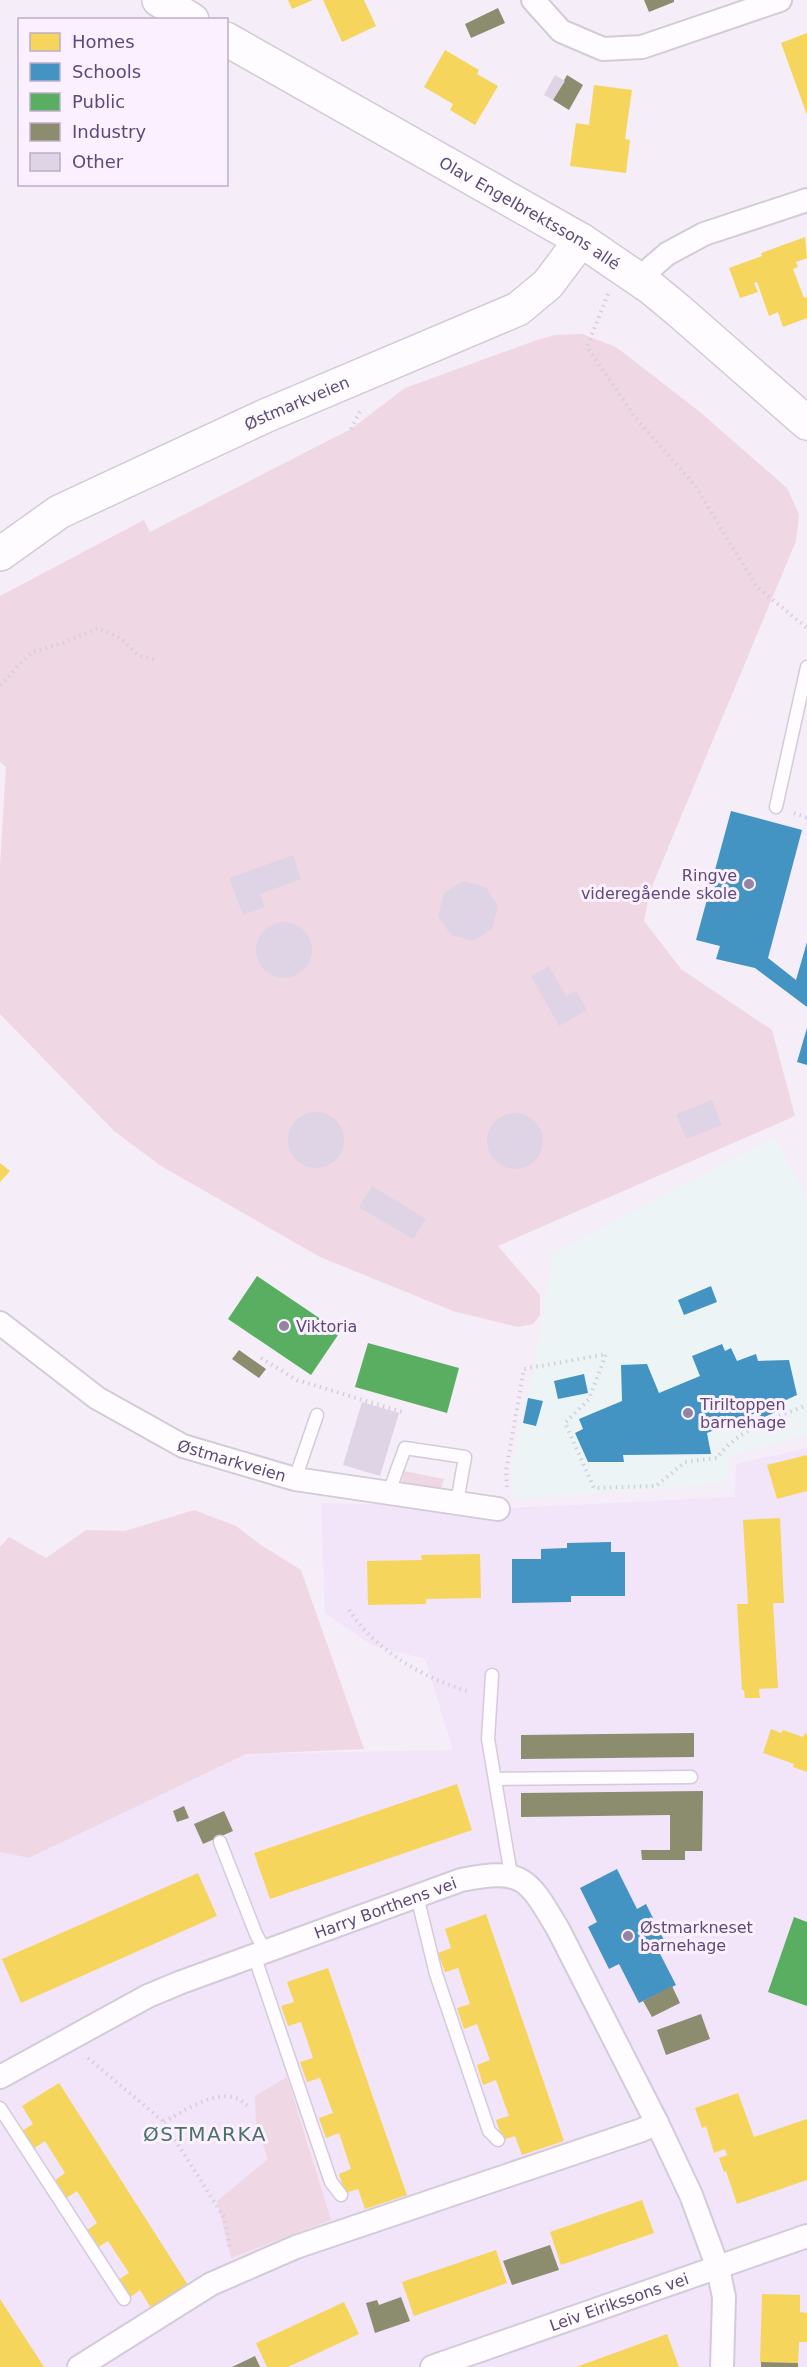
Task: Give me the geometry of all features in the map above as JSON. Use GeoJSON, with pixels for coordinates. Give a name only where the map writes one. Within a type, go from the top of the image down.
{"type":"FeatureCollection","features":[{"type":"Feature","properties":{"kind":"street"},"geometry":{"type":"LineString","coordinates":[[533,0],[561,31],[603,49],[642,47],[780,0]]}},
{"type":"Feature","properties":{"kind":"street","name":"Olav Engelbrektssons allé"},"geometry":{"type":"LineString","coordinates":[[228,40],[581,240],[624,285],[678,310],[807,423]]}},
{"type":"Feature","properties":{"kind":"street"},"geometry":{"type":"LineString","coordinates":[[624,285],[667,254],[704,234],[807,200]]}},
{"type":"Feature","properties":{"kind":"street","name":"Østmarkveien"},"geometry":{"type":"LineString","coordinates":[[0,554],[59,512],[80,502],[265,416],[519,309],[548,284],[581,240]]}},
{"type":"Feature","properties":{"kind":"street","name":"Østmarkveien"},"geometry":{"type":"LineString","coordinates":[[0,1323],[97,1398],[183,1446],[295,1479],[457,1502],[503,1503]]}},
{"type":"Feature","properties":{"kind":"street","name":"Harry Borthens vei"},"geometry":{"type":"LineString","coordinates":[[0,2077],[148,1996],[461,1880],[492,1874],[511,1875]]}},
{"type":"Feature","properties":{"kind":"street"},"geometry":{"type":"LineString","coordinates":[[511,1875],[525,1882],[543,1903],[657,2123],[691,2195],[718,2268],[724,2297],[723,2367]]}},
{"type":"Feature","properties":{"kind":"street"},"geometry":{"type":"LineString","coordinates":[[78,2367],[211,2284],[296,2247],[657,2123]]}},
{"type":"Feature","properties":{"kind":"street","name":"Leiv Eirikssons vei"},"geometry":{"type":"LineString","coordinates":[[432,2367],[807,2236]]}},
{"type":"Feature","properties":{"kind":"lane"},"geometry":{"type":"LineString","coordinates":[[776,807],[807,668]]}},
{"type":"Feature","properties":{"kind":"lane"},"geometry":{"type":"LineString","coordinates":[[295,1479],[317,1415]]}},
{"type":"Feature","properties":{"kind":"lane"},"geometry":{"type":"LineString","coordinates":[[388,1492],[405,1448],[465,1457],[457,1502]]}},
{"type":"Feature","properties":{"kind":"lane"},"geometry":{"type":"LineString","coordinates":[[492,1675],[488,1739],[511,1875]]}},
{"type":"Feature","properties":{"kind":"lane"},"geometry":{"type":"LineString","coordinates":[[495,1779],[691,1777]]}},
{"type":"Feature","properties":{"kind":"lane"},"geometry":{"type":"LineString","coordinates":[[220,1842],[256,1935],[331,2182],[341,2195]]}},
{"type":"Feature","properties":{"kind":"lane"},"geometry":{"type":"LineString","coordinates":[[417,1896],[436,1974],[489,2131],[498,2140]]}},
{"type":"Feature","properties":{"kind":"lane"},"geometry":{"type":"LineString","coordinates":[[0,2108],[124,2299]]}},
{"type":"Feature","properties":{"kind":"path"},"geometry":{"type":"LineString","coordinates":[[624,285],[587,347],[635,417],[696,487],[757,587],[807,628]]}},
{"type":"Feature","properties":{"kind":"path"},"geometry":{"type":"LineString","coordinates":[[0,685],[32,652],[63,643],[98,628],[122,639],[138,655],[155,660]]}},
{"type":"Feature","properties":{"kind":"path"},"geometry":{"type":"LineString","coordinates":[[503,1503],[506,1471],[524,1370],[606,1354],[589,1399],[565,1423],[594,1488],[656,1486],[685,1462],[717,1458],[727,1444],[747,1431],[807,1405]]}},
{"type":"Feature","properties":{"kind":"path"},"geometry":{"type":"LineString","coordinates":[[261,1358],[297,1380],[406,1413]]}},
{"type":"Feature","properties":{"kind":"path"},"geometry":{"type":"LineString","coordinates":[[349,1610],[363,1631],[410,1667],[449,1686],[490,1699]]}},
{"type":"Feature","properties":{"kind":"path"},"geometry":{"type":"LineString","coordinates":[[85,2055],[164,2122],[225,2219],[235,2274]]}},
{"type":"Feature","properties":{"kind":"path"},"geometry":{"type":"LineString","coordinates":[[164,2122],[206,2100],[225,2096],[235,2097],[248,2106]]}},
{"type":"Feature","properties":{"kind":"shaded area"},"geometry":{"type":"Polygon","coordinates":[[[582,334],[616,347],[700,412],[787,488],[799,514],[796,541],[650,891],[644,921],[681,969],[772,1030],[795,1116],[498,1246],[540,1295],[540,1315],[533,1324],[518,1327],[453,1311],[320,1257],[161,1166],[114,1131],[0,1014],[0,866],[6,767],[0,762],[0,596],[144,520],[150,532],[351,429],[405,388],[537,340],[555,335],[582,334]]]}},
{"type":"Feature","properties":{"kind":"shaded area"},"geometry":{"type":"Polygon","coordinates":[[[775,1137],[807,1199],[807,1434],[729,1456],[726,1483],[515,1499],[510,1475],[536,1357],[553,1254],[775,1137]]]}},
{"type":"Feature","properties":{"kind":"shaded area"},"geometry":{"type":"Polygon","coordinates":[[[807,1448],[807,2367],[0,2367],[0,1852],[29,1858],[246,1754],[453,1750],[425,1659],[373,1646],[325,1613],[321,1503],[509,1508],[735,1497],[736,1464],[807,1448]]]}},
{"type":"Feature","properties":{"kind":"shaded area"},"geometry":{"type":"Polygon","coordinates":[[[404,1471],[444,1479],[440,1492],[400,1489],[404,1471]]]}},
{"type":"Feature","properties":{"kind":"shaded area"},"geometry":{"type":"Polygon","coordinates":[[[194,1510],[236,1526],[301,1570],[364,1749],[246,1754],[29,1858],[0,1852],[0,1547],[9,1537],[46,1558],[86,1530],[125,1531],[194,1510]]]}},
{"type":"Feature","properties":{"kind":"shaded area"},"geometry":{"type":"Polygon","coordinates":[[[287,2077],[331,2220],[231,2258],[217,2201],[268,2159],[256,2124],[255,2096],[287,2077]]]}},
{"type":"Feature","properties":{"kind":"building: Homes"},"geometry":{"type":"Polygon","coordinates":[[[288,0],[313,0],[292,9],[288,0]]]}},
{"type":"Feature","properties":{"kind":"building: Homes"},"geometry":{"type":"Polygon","coordinates":[[[323,0],[364,0],[376,26],[342,42],[323,0]]]}},
{"type":"Feature","properties":{"kind":"building: Homes"},"geometry":{"type":"Polygon","coordinates":[[[807,33],[807,115],[781,43],[807,33]]]}},
{"type":"Feature","properties":{"kind":"building: Homes"},"geometry":{"type":"Polygon","coordinates":[[[445,50],[479,70],[477,74],[498,86],[475,125],[450,110],[453,104],[424,87],[445,50]]]}},
{"type":"Feature","properties":{"kind":"building: Homes"},"geometry":{"type":"Polygon","coordinates":[[[594,85],[632,90],[625,139],[630,140],[626,173],[570,166],[576,123],[589,125],[594,85]]]}},
{"type":"Feature","properties":{"kind":"building: Homes"},"geometry":{"type":"Polygon","coordinates":[[[805,237],[807,258],[796,262],[798,267],[793,269],[804,298],[807,297],[807,318],[783,327],[778,312],[769,316],[757,282],[754,283],[758,292],[740,298],[729,268],[762,256],[761,253],[805,237]]]}},
{"type":"Feature","properties":{"kind":"building: Homes"},"geometry":{"type":"Polygon","coordinates":[[[0,1163],[10,1171],[0,1182],[0,1163]]]}},
{"type":"Feature","properties":{"kind":"building: Homes"},"geometry":{"type":"Polygon","coordinates":[[[807,1455],[807,1491],[777,1499],[767,1465],[807,1455]]]}},
{"type":"Feature","properties":{"kind":"building: Homes"},"geometry":{"type":"Polygon","coordinates":[[[780,1518],[784,1603],[773,1603],[778,1688],[759,1689],[760,1698],[745,1698],[744,1690],[742,1690],[737,1604],[748,1604],[743,1520],[780,1518]]]}},
{"type":"Feature","properties":{"kind":"building: Homes"},"geometry":{"type":"Polygon","coordinates":[[[480,1554],[481,1598],[426,1599],[426,1604],[368,1605],[367,1561],[422,1560],[421,1555],[480,1554]]]}},
{"type":"Feature","properties":{"kind":"building: Homes"},"geometry":{"type":"Polygon","coordinates":[[[771,1729],[781,1733],[783,1730],[803,1737],[805,1733],[807,1734],[807,1772],[793,1767],[794,1764],[763,1753],[771,1729]]]}},
{"type":"Feature","properties":{"kind":"building: Homes"},"geometry":{"type":"Polygon","coordinates":[[[457,1784],[472,1830],[270,1899],[254,1853],[457,1784]]]}},
{"type":"Feature","properties":{"kind":"building: Homes"},"geometry":{"type":"Polygon","coordinates":[[[198,1873],[217,1916],[21,2003],[2,1959],[198,1873]]]}},
{"type":"Feature","properties":{"kind":"building: Homes"},"geometry":{"type":"Polygon","coordinates":[[[486,1914],[564,2141],[522,2155],[515,2136],[503,2140],[496,2120],[509,2116],[496,2080],[483,2085],[477,2065],[490,2060],[477,2024],[464,2029],[457,2008],[470,2004],[458,1968],[445,1972],[438,1953],[451,1948],[445,1929],[486,1914]]]}},
{"type":"Feature","properties":{"kind":"building: Homes"},"geometry":{"type":"Polygon","coordinates":[[[328,1968],[407,2195],[365,2209],[358,2189],[345,2193],[339,2174],[351,2169],[339,2133],[326,2138],[319,2118],[333,2113],[320,2078],[307,2082],[300,2062],[313,2058],[301,2022],[288,2026],[281,2006],[294,2002],[287,1982],[328,1968]]]}},
{"type":"Feature","properties":{"kind":"building: Homes"},"geometry":{"type":"Polygon","coordinates":[[[59,2083],[188,2285],[151,2308],[140,2290],[129,2298],[118,2280],[129,2273],[108,2241],[97,2248],[86,2231],[97,2223],[77,2191],[65,2199],[54,2181],[65,2173],[45,2141],[33,2149],[22,2131],[33,2124],[22,2106],[59,2083]]]}},
{"type":"Feature","properties":{"kind":"building: Homes"},"geometry":{"type":"Polygon","coordinates":[[[738,2093],[754,2137],[807,2119],[807,2180],[737,2204],[719,2158],[727,2155],[725,2149],[714,2153],[706,2126],[702,2128],[695,2108],[738,2093]]]}},
{"type":"Feature","properties":{"kind":"building: Homes"},"geometry":{"type":"Polygon","coordinates":[[[642,2200],[654,2233],[561,2265],[550,2232],[642,2200]]]}},
{"type":"Feature","properties":{"kind":"building: Homes"},"geometry":{"type":"Polygon","coordinates":[[[496,2250],[507,2283],[414,2316],[402,2282],[496,2250]]]}},
{"type":"Feature","properties":{"kind":"building: Homes"},"geometry":{"type":"Polygon","coordinates":[[[762,2294],[800,2295],[800,2312],[807,2313],[807,2342],[799,2342],[798,2363],[760,2362],[762,2294]]]}},
{"type":"Feature","properties":{"kind":"building: Homes"},"geometry":{"type":"Polygon","coordinates":[[[0,2299],[44,2367],[0,2367],[0,2299]]]}},
{"type":"Feature","properties":{"kind":"building: Homes"},"geometry":{"type":"Polygon","coordinates":[[[344,2302],[359,2334],[288,2367],[267,2367],[256,2343],[344,2302]]]}},
{"type":"Feature","properties":{"kind":"building: Homes"},"geometry":{"type":"Polygon","coordinates":[[[667,2334],[679,2367],[576,2367],[667,2334]]]}},
{"type":"Feature","properties":{"kind":"building: Schools","name":"Ringve videregående skole"},"geometry":{"type":"Polygon","coordinates":[[[731,811],[802,830],[768,958],[796,980],[807,942],[807,1007],[755,968],[716,959],[720,946],[696,940],[731,811]]]}},
{"type":"Feature","properties":{"kind":"building: Schools"},"geometry":{"type":"Polygon","coordinates":[[[807,1028],[807,1065],[797,1062],[807,1028]]]}},
{"type":"Feature","properties":{"kind":"building: Schools"},"geometry":{"type":"Polygon","coordinates":[[[711,1286],[717,1302],[684,1315],[678,1300],[711,1286]]]}},
{"type":"Feature","properties":{"kind":"building: Schools"},"geometry":{"type":"Polygon","coordinates":[[[722,1344],[725,1351],[731,1348],[737,1361],[756,1354],[758,1361],[789,1360],[797,1395],[775,1405],[778,1411],[760,1419],[758,1412],[707,1433],[711,1454],[623,1455],[624,1462],[588,1462],[575,1433],[583,1429],[579,1419],[622,1401],[621,1365],[647,1364],[659,1393],[700,1376],[692,1356],[722,1344]]]}},
{"type":"Feature","properties":{"kind":"building: Schools"},"geometry":{"type":"Polygon","coordinates":[[[584,1374],[588,1393],[558,1399],[554,1381],[584,1374]]]}},
{"type":"Feature","properties":{"kind":"building: Schools"},"geometry":{"type":"Polygon","coordinates":[[[528,1398],[543,1401],[536,1426],[523,1423],[528,1398]]]}},
{"type":"Feature","properties":{"kind":"building: Schools"},"geometry":{"type":"Polygon","coordinates":[[[611,1542],[611,1552],[625,1552],[625,1596],[571,1596],[571,1602],[512,1603],[512,1559],[541,1559],[541,1549],[567,1548],[567,1543],[611,1542]]]}},
{"type":"Feature","properties":{"kind":"building: Schools"},"geometry":{"type":"Polygon","coordinates":[[[617,1869],[637,1909],[646,1904],[664,1940],[655,1944],[676,1985],[639,2003],[619,1964],[609,1969],[588,1927],[597,1922],[580,1888],[617,1869]]]}},
{"type":"Feature","properties":{"kind":"building: Public","name":"Viktoria"},"geometry":{"type":"Polygon","coordinates":[[[257,1276],[340,1332],[311,1375],[228,1319],[257,1276]]]}},
{"type":"Feature","properties":{"kind":"building: Public","name":"Viktoria"},"geometry":{"type":"Polygon","coordinates":[[[368,1343],[459,1368],[447,1413],[355,1387],[368,1343]]]}},
{"type":"Feature","properties":{"kind":"building: Public"},"geometry":{"type":"Polygon","coordinates":[[[794,1917],[807,1922],[807,2006],[768,1992],[794,1917]]]}},
{"type":"Feature","properties":{"kind":"building: Industry"},"geometry":{"type":"Polygon","coordinates":[[[644,0],[674,0],[674,2],[649,12],[644,0]]]}},
{"type":"Feature","properties":{"kind":"building: Industry"},"geometry":{"type":"Polygon","coordinates":[[[498,8],[505,23],[471,38],[465,24],[498,8]]]}},
{"type":"Feature","properties":{"kind":"building: Industry"},"geometry":{"type":"Polygon","coordinates":[[[567,75],[583,85],[569,110],[553,100],[567,75]]]}},
{"type":"Feature","properties":{"kind":"building: Industry"},"geometry":{"type":"Polygon","coordinates":[[[239,1350],[266,1369],[259,1378],[232,1359],[239,1350]]]}},
{"type":"Feature","properties":{"kind":"building: Industry"},"geometry":{"type":"Polygon","coordinates":[[[694,1733],[694,1757],[521,1759],[521,1735],[694,1733]]]}},
{"type":"Feature","properties":{"kind":"building: Industry"},"geometry":{"type":"Polygon","coordinates":[[[703,1791],[702,1851],[685,1851],[685,1860],[642,1860],[641,1850],[670,1850],[670,1815],[521,1817],[521,1793],[703,1791]]]}},
{"type":"Feature","properties":{"kind":"building: Industry"},"geometry":{"type":"Polygon","coordinates":[[[184,1806],[189,1818],[177,1822],[173,1811],[184,1806]]]}},
{"type":"Feature","properties":{"kind":"building: Industry"},"geometry":{"type":"Polygon","coordinates":[[[224,1811],[233,1831],[203,1844],[194,1824],[224,1811]]]}},
{"type":"Feature","properties":{"kind":"building: Industry"},"geometry":{"type":"Polygon","coordinates":[[[672,1986],[680,2003],[652,2017],[643,2001],[672,1986]]]}},
{"type":"Feature","properties":{"kind":"building: Industry"},"geometry":{"type":"Polygon","coordinates":[[[701,2014],[710,2039],[666,2055],[657,2030],[701,2014]]]}},
{"type":"Feature","properties":{"kind":"building: Industry"},"geometry":{"type":"Polygon","coordinates":[[[550,2245],[559,2270],[512,2285],[503,2261],[550,2245]]]}},
{"type":"Feature","properties":{"kind":"building: Industry"},"geometry":{"type":"Polygon","coordinates":[[[401,2297],[410,2321],[375,2333],[366,2303],[377,2300],[379,2305],[401,2297]]]}},
{"type":"Feature","properties":{"kind":"building: Industry"},"geometry":{"type":"Polygon","coordinates":[[[255,2356],[260,2367],[232,2367],[255,2356]]]}},
{"type":"Feature","properties":{"kind":"building: Industry"},"geometry":{"type":"Polygon","coordinates":[[[761,2362],[798,2363],[798,2367],[761,2367],[761,2362]]]}},
{"type":"Feature","properties":{"kind":"building: Other"},"geometry":{"type":"Polygon","coordinates":[[[555,75],[565,81],[553,100],[544,95],[555,75]]]}},
{"type":"Feature","properties":{"kind":"building: Other"},"geometry":{"type":"Polygon","coordinates":[[[293,855],[301,879],[260,894],[265,907],[243,915],[229,878],[293,855]]]}},
{"type":"Feature","properties":{"kind":"building: Other"},"geometry":{"type":"Polygon","coordinates":[[[463,881],[486,887],[498,906],[492,929],[473,941],[451,935],[438,916],[444,893],[463,881]]]}},
{"type":"Feature","properties":{"kind":"building: Other"},"geometry":{"type":"Polygon","coordinates":[[[278,922],[290,922],[300,926],[308,934],[312,950],[308,966],[300,974],[290,978],[278,978],[268,974],[260,966],[256,956],[256,944],[260,934],[268,926],[278,922]]]}},
{"type":"Feature","properties":{"kind":"building: Other"},"geometry":{"type":"Polygon","coordinates":[[[549,966],[566,996],[576,991],[587,1010],[559,1026],[531,976],[549,966]]]}},
{"type":"Feature","properties":{"kind":"building: Other"},"geometry":{"type":"Polygon","coordinates":[[[712,1100],[722,1125],[686,1139],[676,1114],[712,1100]]]}},
{"type":"Feature","properties":{"kind":"building: Other"},"geometry":{"type":"Polygon","coordinates":[[[310,1112],[322,1112],[332,1116],[340,1124],[344,1140],[340,1156],[332,1164],[322,1168],[310,1168],[300,1164],[292,1156],[288,1146],[288,1134],[292,1124],[300,1116],[310,1112]]]}},
{"type":"Feature","properties":{"kind":"building: Other"},"geometry":{"type":"Polygon","coordinates":[[[509,1113],[521,1113],[531,1117],[539,1125],[543,1141],[539,1157],[531,1165],[521,1169],[509,1169],[499,1165],[491,1157],[487,1147],[487,1135],[491,1125],[499,1117],[509,1113]]]}},
{"type":"Feature","properties":{"kind":"building: Other"},"geometry":{"type":"Polygon","coordinates":[[[372,1186],[426,1219],[413,1239],[359,1207],[372,1186]]]}},
{"type":"Feature","properties":{"kind":"building: Other"},"geometry":{"type":"Polygon","coordinates":[[[362,1402],[399,1413],[380,1476],[343,1465],[362,1402]]]}},
{"type":"Feature","properties":{"kind":"place","name":"Ringve videregående skole"},"geometry":{"type":"Point","coordinates":[749,884]}},
{"type":"Feature","properties":{"kind":"place","name":"Viktoria"},"geometry":{"type":"Point","coordinates":[284,1326]}},
{"type":"Feature","properties":{"kind":"place","name":"Tiriltoppen barnehage"},"geometry":{"type":"Point","coordinates":[688,1413]}},
{"type":"Feature","properties":{"kind":"place","name":"Østmarkneset barnehage"},"geometry":{"type":"Point","coordinates":[628,1936]}},
{"type":"Feature","properties":{"kind":"district","name":"ØSTMARKA"},"geometry":{"type":"Point","coordinates":[205,2134]}}]}
